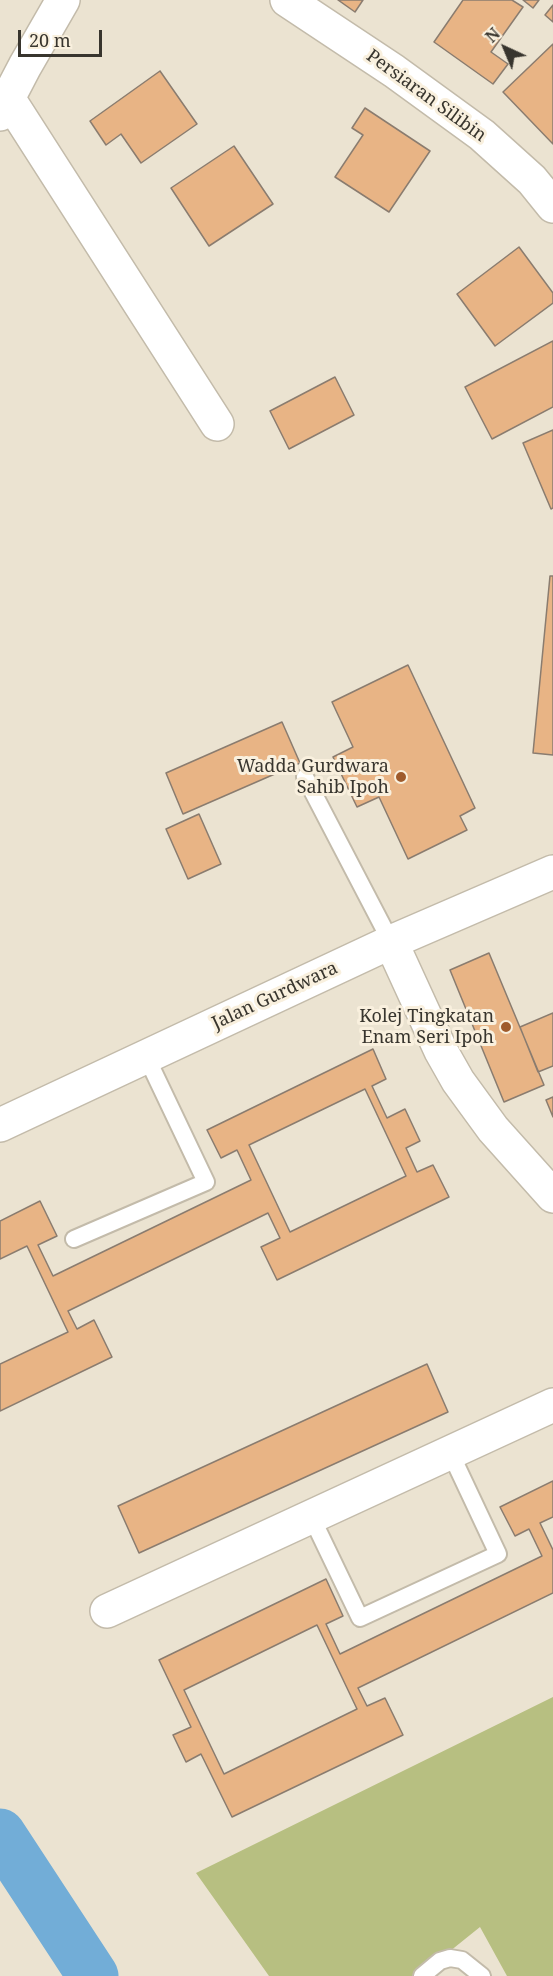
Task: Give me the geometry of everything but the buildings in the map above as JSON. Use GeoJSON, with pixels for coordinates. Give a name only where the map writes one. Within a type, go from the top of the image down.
{"type":"FeatureCollection","features":[{"type":"Feature","properties":{"kind":"street"},"geometry":{"type":"LineString","coordinates":[[63,0],[4,106],[217,424]]}},
{"type":"Feature","properties":{"kind":"street","name":"Persiaran Silibin"},"geometry":{"type":"LineString","coordinates":[[287,0],[394,71],[482,135],[532,180],[553,206]]}},
{"type":"Feature","properties":{"kind":"street","name":"Jalan Gurdwara"},"geometry":{"type":"LineString","coordinates":[[0,1125],[391,942],[553,872]]}},
{"type":"Feature","properties":{"kind":"street"},"geometry":{"type":"LineString","coordinates":[[391,942],[441,1051],[458,1081],[493,1129],[553,1196]]}},
{"type":"Feature","properties":{"kind":"street"},"geometry":{"type":"LineString","coordinates":[[107,1611],[553,1405]]}},
{"type":"Feature","properties":{"kind":"lane"},"geometry":{"type":"LineString","coordinates":[[305,777],[391,942]]}},
{"type":"Feature","properties":{"kind":"lane"},"geometry":{"type":"LineString","coordinates":[[74,1239],[206,1182],[146,1056]]}},
{"type":"Feature","properties":{"kind":"lane"},"geometry":{"type":"LineString","coordinates":[[311,1516],[360,1618],[498,1554],[450,1452]]}},
{"type":"Feature","properties":{"kind":"lane"},"geometry":{"type":"LineString","coordinates":[[422,1976],[440,1961],[450,1958],[462,1960],[482,1976]]}},
{"type":"Feature","properties":{"kind":"green space"},"geometry":{"type":"Polygon","coordinates":[[[553,1697],[553,1976],[507,1976],[480,1927],[419,1976],[269,1976],[196,1873],[553,1697]]]}},
{"type":"Feature","properties":{"kind":"waterway"},"geometry":{"type":"LineString","coordinates":[[0,1834],[93,1976]]}},
{"type":"Feature","properties":{"kind":"place","name":"Wadda Gurdwara Sahib Ipoh"},"geometry":{"type":"Point","coordinates":[401,777]}},
{"type":"Feature","properties":{"kind":"place","name":"Kolej Tingkatan Enam Seri Ipoh"},"geometry":{"type":"Point","coordinates":[506,1027]}}]}
